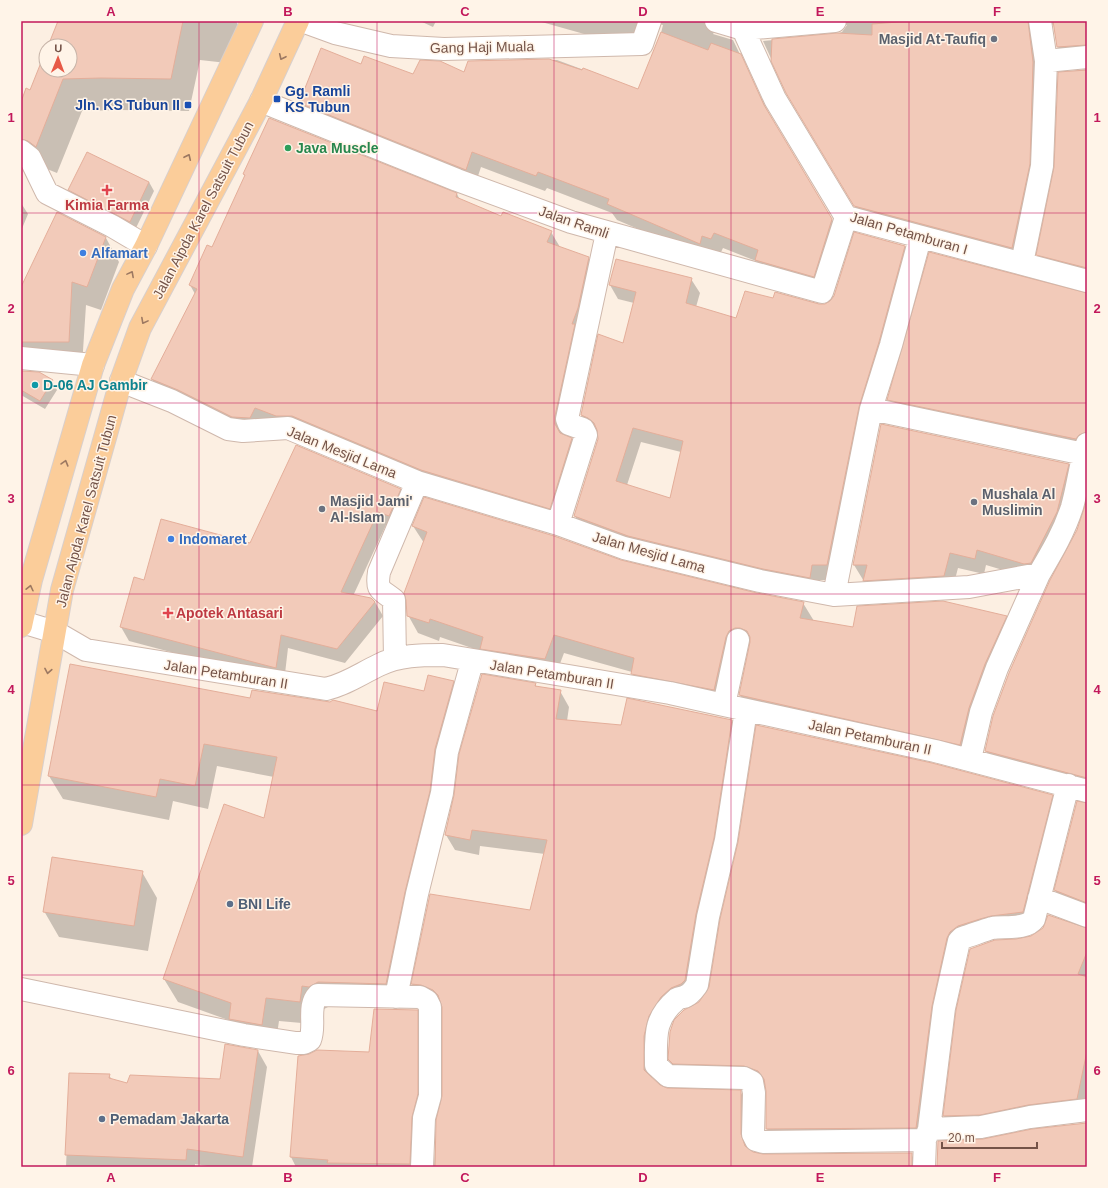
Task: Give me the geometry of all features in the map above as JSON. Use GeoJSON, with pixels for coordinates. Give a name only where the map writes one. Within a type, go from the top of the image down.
{"type":"FeatureCollection","features":[{"type":"Feature","properties":{"kind":"main road"},"geometry":{"type":"LineString","coordinates":[[21,624],[31,580],[93,365],[123,289],[146,246],[252,21]]}},
{"type":"Feature","properties":{"kind":"main road","name":"Jalan Aipda Karel Satsuit Tubun"},"geometry":{"type":"LineString","coordinates":[[21,824],[62,590],[121,381],[140,328],[261,101],[298,21]]}},
{"type":"Feature","properties":{"kind":"street","name":"Gang Haji Muala"},"geometry":{"type":"LineString","coordinates":[[302,21],[335,33],[391,46],[444,49],[642,44],[650,21]]}},
{"type":"Feature","properties":{"kind":"street"},"geometry":{"type":"LineString","coordinates":[[716,21],[742,29],[835,21]]}},
{"type":"Feature","properties":{"kind":"street"},"geometry":{"type":"LineString","coordinates":[[1022,263],[1042,166],[1046,61],[1040,21]]}},
{"type":"Feature","properties":{"kind":"street","name":"Jalan Petamburan I"},"geometry":{"type":"LineString","coordinates":[[742,29],[775,99],[846,217],[920,238],[1022,263],[1087,281]]}},
{"type":"Feature","properties":{"kind":"street"},"geometry":{"type":"LineString","coordinates":[[1046,61],[1087,56]]}},
{"type":"Feature","properties":{"kind":"street","name":"Jalan Ramli"},"geometry":{"type":"LineString","coordinates":[[261,101],[457,180],[571,222],[822,292],[846,217]]}},
{"type":"Feature","properties":{"kind":"street"},"geometry":{"type":"LineString","coordinates":[[21,151],[30,158],[46,193],[112,226],[146,246]]}},
{"type":"Feature","properties":{"kind":"street"},"geometry":{"type":"LineString","coordinates":[[558,524],[586,435],[583,429],[569,424],[567,419],[606,233]]}},
{"type":"Feature","properties":{"kind":"street"},"geometry":{"type":"LineString","coordinates":[[834,595],[871,409],[892,345],[920,238]]}},
{"type":"Feature","properties":{"kind":"street"},"geometry":{"type":"LineString","coordinates":[[21,358],[93,365]]}},
{"type":"Feature","properties":{"kind":"street","name":"Jalan Mesjid Lama"},"geometry":{"type":"LineString","coordinates":[[121,381],[172,401],[228,429],[249,431],[288,428],[417,482],[558,524],[624,548],[760,582],[834,595],[969,587],[1039,574]]}},
{"type":"Feature","properties":{"kind":"street"},"geometry":{"type":"LineString","coordinates":[[871,409],[1085,449],[1072,506],[1065,526],[1059,540],[1039,574],[997,668],[981,712],[970,759]]}},
{"type":"Feature","properties":{"kind":"street"},"geometry":{"type":"LineString","coordinates":[[395,659],[394,600],[379,590],[377,585],[379,572],[417,482]]}},
{"type":"Feature","properties":{"kind":"street","name":"Jalan Petamburan II"},"geometry":{"type":"LineString","coordinates":[[21,624],[55,632],[86,650],[326,689],[343,685],[380,664],[395,659],[425,655],[443,656],[472,662],[670,693],[970,759],[1077,788]]}},
{"type":"Feature","properties":{"kind":"street"},"geometry":{"type":"LineString","coordinates":[[724,705],[738,640]]}},
{"type":"Feature","properties":{"kind":"street"},"geometry":{"type":"LineString","coordinates":[[396,997],[417,894],[442,793],[447,752],[472,662]]}},
{"type":"Feature","properties":{"kind":"street"},"geometry":{"type":"LineString","coordinates":[[746,710],[726,840],[708,917],[697,985],[686,996],[679,998],[663,1012],[656,1036],[656,1065],[668,1076],[744,1078],[752,1082],[754,1094],[753,1134],[756,1140],[763,1142],[927,1135],[982,1127],[1030,1117],[1087,1110]]}},
{"type":"Feature","properties":{"kind":"street"},"geometry":{"type":"LineString","coordinates":[[924,1167],[944,1008],[958,941],[962,938],[992,928],[1031,923],[1034,920],[1039,898],[1077,788]]}},
{"type":"Feature","properties":{"kind":"street"},"geometry":{"type":"LineString","coordinates":[[1039,898],[1087,916]]}},
{"type":"Feature","properties":{"kind":"street"},"geometry":{"type":"LineString","coordinates":[[21,989],[244,1035],[296,1043],[304,1043],[310,1040],[312,1032],[313,1003],[318,995],[420,997],[427,1002],[430,1007],[430,1096],[424,1118],[422,1167]]}},
{"type":"Feature","properties":{"kind":"building"},"geometry":{"type":"Polygon","coordinates":[[[58,21],[183,21],[171,79],[63,79],[36,147],[28,141],[21,139],[21,102],[26,88],[30,90],[38,70],[38,78],[78,78],[78,38],[51,38],[58,21]]]}},
{"type":"Feature","properties":{"kind":"building"},"geometry":{"type":"Polygon","coordinates":[[[911,21],[1028,21],[1033,62],[1030,164],[1012,248],[854,206],[786,93],[771,61],[772,39],[837,33],[872,35],[872,24],[911,21]]]}},
{"type":"Feature","properties":{"kind":"building"},"geometry":{"type":"Polygon","coordinates":[[[1053,21],[1087,21],[1087,45],[1057,47],[1053,21]]]}},
{"type":"Feature","properties":{"kind":"building"},"geometry":{"type":"Polygon","coordinates":[[[661,32],[708,50],[711,43],[741,54],[764,105],[832,219],[814,277],[755,260],[758,250],[714,233],[711,239],[702,236],[700,244],[607,204],[609,199],[538,172],[536,176],[472,152],[466,170],[299,103],[321,48],[361,64],[364,56],[413,74],[420,60],[440,61],[464,72],[468,61],[549,59],[582,70],[583,68],[638,89],[661,32]]]}},
{"type":"Feature","properties":{"kind":"building"},"geometry":{"type":"Polygon","coordinates":[[[1087,70],[1087,268],[1036,255],[1054,167],[1058,72],[1087,70]]]}},
{"type":"Feature","properties":{"kind":"building"},"geometry":{"type":"Polygon","coordinates":[[[269,118],[457,193],[456,197],[501,216],[503,212],[552,231],[547,242],[589,257],[578,308],[572,324],[575,324],[555,416],[555,424],[560,433],[572,438],[550,509],[421,470],[292,416],[276,416],[255,408],[250,418],[232,417],[178,390],[151,379],[197,289],[189,285],[207,245],[212,247],[269,118]]]}},
{"type":"Feature","properties":{"kind":"building","name":"Kimia Farma"},"geometry":{"type":"Polygon","coordinates":[[[87,152],[149,182],[130,222],[68,190],[87,152]]]}},
{"type":"Feature","properties":{"kind":"building"},"geometry":{"type":"Polygon","coordinates":[[[57,212],[106,237],[87,287],[72,282],[69,342],[21,342],[21,287],[57,212]]]}},
{"type":"Feature","properties":{"kind":"building"},"geometry":{"type":"Polygon","coordinates":[[[854,232],[905,246],[879,342],[859,407],[827,565],[812,565],[810,578],[763,569],[628,536],[574,516],[598,439],[597,430],[594,423],[581,415],[598,334],[623,343],[636,292],[609,285],[616,259],[692,278],[686,303],[736,318],[745,291],[773,298],[775,292],[819,304],[825,304],[834,296],[854,232]],[[633,428],[616,481],[670,498],[683,441],[633,428]]]}},
{"type":"Feature","properties":{"kind":"building"},"geometry":{"type":"Polygon","coordinates":[[[929,252],[1087,293],[1087,432],[1079,435],[1076,439],[887,400],[929,252]]]}},
{"type":"Feature","properties":{"kind":"building","name":"D-06 AJ Gambir"},"geometry":{"type":"Polygon","coordinates":[[[21,371],[39,372],[53,380],[40,401],[21,390],[21,371]]]}},
{"type":"Feature","properties":{"kind":"building"},"geometry":{"type":"Polygon","coordinates":[[[881,424],[1069,464],[1057,512],[1031,563],[1024,564],[977,550],[975,559],[950,553],[944,576],[863,581],[867,565],[853,565],[881,424]]]}},
{"type":"Feature","properties":{"kind":"building"},"geometry":{"type":"Polygon","coordinates":[[[296,445],[401,489],[389,516],[378,512],[341,592],[371,598],[375,602],[337,649],[281,635],[276,668],[120,627],[134,577],[144,580],[161,519],[250,543],[296,445]]]}},
{"type":"Feature","properties":{"kind":"building"},"geometry":{"type":"Polygon","coordinates":[[[424,497],[554,536],[621,560],[757,593],[804,602],[800,618],[853,627],[857,606],[943,601],[1007,616],[985,664],[969,708],[960,745],[739,695],[750,642],[750,637],[747,631],[740,628],[735,628],[729,631],[726,637],[714,690],[631,674],[634,658],[554,635],[545,659],[480,649],[483,637],[430,619],[429,623],[407,616],[404,593],[427,532],[412,526],[424,497]]]}},
{"type":"Feature","properties":{"kind":"building"},"geometry":{"type":"Polygon","coordinates":[[[1087,499],[1087,778],[985,751],[993,716],[1009,673],[1050,580],[1077,530],[1087,499]]]}},
{"type":"Feature","properties":{"kind":"building"},"geometry":{"type":"Polygon","coordinates":[[[70,664],[250,698],[252,690],[330,702],[333,700],[377,711],[384,682],[424,691],[428,675],[454,681],[435,749],[430,791],[405,892],[386,984],[318,982],[309,987],[302,986],[300,1002],[266,998],[262,1025],[229,1019],[231,1003],[163,979],[224,804],[264,818],[277,757],[204,744],[195,786],[160,779],[156,797],[48,776],[70,664]]]}},
{"type":"Feature","properties":{"kind":"building"},"geometry":{"type":"Polygon","coordinates":[[[482,674],[536,683],[535,686],[561,690],[556,719],[621,725],[627,698],[732,720],[714,838],[696,914],[685,980],[681,984],[671,988],[661,997],[649,1016],[644,1036],[644,1070],[660,1085],[667,1088],[741,1090],[741,1134],[745,1146],[753,1152],[763,1154],[912,1153],[912,1167],[435,1167],[436,1120],[442,1096],[442,1007],[438,995],[433,990],[421,985],[411,984],[430,894],[530,910],[547,840],[472,830],[470,840],[445,835],[454,795],[459,754],[482,674]]]}},
{"type":"Feature","properties":{"kind":"building"},"geometry":{"type":"Polygon","coordinates":[[[756,725],[932,763],[1053,795],[1023,912],[991,916],[958,926],[950,932],[947,938],[932,1006],[916,1128],[766,1129],[766,1091],[764,1079],[758,1071],[744,1066],[673,1064],[668,1059],[670,1032],[674,1020],[684,1010],[699,1002],[709,987],[720,919],[738,842],[756,725]]]}},
{"type":"Feature","properties":{"kind":"building"},"geometry":{"type":"Polygon","coordinates":[[[1077,801],[1087,803],[1087,903],[1054,890],[1077,801]]]}},
{"type":"Feature","properties":{"kind":"building"},"geometry":{"type":"Polygon","coordinates":[[[52,857],[143,871],[134,926],[43,912],[52,857]]]}},
{"type":"Feature","properties":{"kind":"building"},"geometry":{"type":"Polygon","coordinates":[[[1048,915],[1087,928],[1087,952],[1078,974],[1087,977],[1087,1051],[1077,1099],[1028,1105],[980,1115],[943,1116],[956,1010],[970,949],[995,940],[1016,939],[1031,936],[1043,928],[1048,915]]]}},
{"type":"Feature","properties":{"kind":"building"},"geometry":{"type":"Polygon","coordinates":[[[374,1009],[418,1010],[418,1094],[412,1117],[410,1164],[327,1163],[328,1160],[290,1157],[298,1056],[309,1054],[317,1050],[369,1052],[374,1009]]]}},
{"type":"Feature","properties":{"kind":"building"},"geometry":{"type":"Polygon","coordinates":[[[225,1044],[258,1050],[243,1157],[187,1149],[186,1160],[65,1155],[69,1073],[110,1074],[109,1078],[127,1083],[130,1075],[220,1079],[225,1044]]]}},
{"type":"Feature","properties":{"kind":"building"},"geometry":{"type":"Polygon","coordinates":[[[1087,1123],[1087,1167],[937,1167],[938,1141],[983,1139],[1032,1129],[1087,1123]]]}},
{"type":"Feature","properties":{"kind":"place","name":"Masjid At-Taufiq"},"geometry":{"type":"Point","coordinates":[994,39]}},
{"type":"Feature","properties":{"kind":"place","name":"Gg. Ramli KS Tubun"},"geometry":{"type":"Point","coordinates":[277,99]}},
{"type":"Feature","properties":{"kind":"place","name":"Jln. KS Tubun II"},"geometry":{"type":"Point","coordinates":[188,105]}},
{"type":"Feature","properties":{"kind":"place","name":"Java Muscle"},"geometry":{"type":"Point","coordinates":[288,148]}},
{"type":"Feature","properties":{"kind":"place","name":"Kimia Farma"},"geometry":{"type":"Point","coordinates":[107,190]}},
{"type":"Feature","properties":{"kind":"place","name":"Alfamart"},"geometry":{"type":"Point","coordinates":[83,253]}},
{"type":"Feature","properties":{"kind":"place","name":"D-06 AJ Gambir"},"geometry":{"type":"Point","coordinates":[35,385]}},
{"type":"Feature","properties":{"kind":"place","name":"Mushala Al Muslimin"},"geometry":{"type":"Point","coordinates":[974,502]}},
{"type":"Feature","properties":{"kind":"place","name":"Masjid Jami' Al-Islam"},"geometry":{"type":"Point","coordinates":[322,509]}},
{"type":"Feature","properties":{"kind":"place","name":"Indomaret"},"geometry":{"type":"Point","coordinates":[171,539]}},
{"type":"Feature","properties":{"kind":"place","name":"Apotek Antasari"},"geometry":{"type":"Point","coordinates":[168,613]}},
{"type":"Feature","properties":{"kind":"place","name":"BNI Life"},"geometry":{"type":"Point","coordinates":[230,904]}},
{"type":"Feature","properties":{"kind":"place","name":"Pemadam Jakarta"},"geometry":{"type":"Point","coordinates":[102,1119]}}]}
